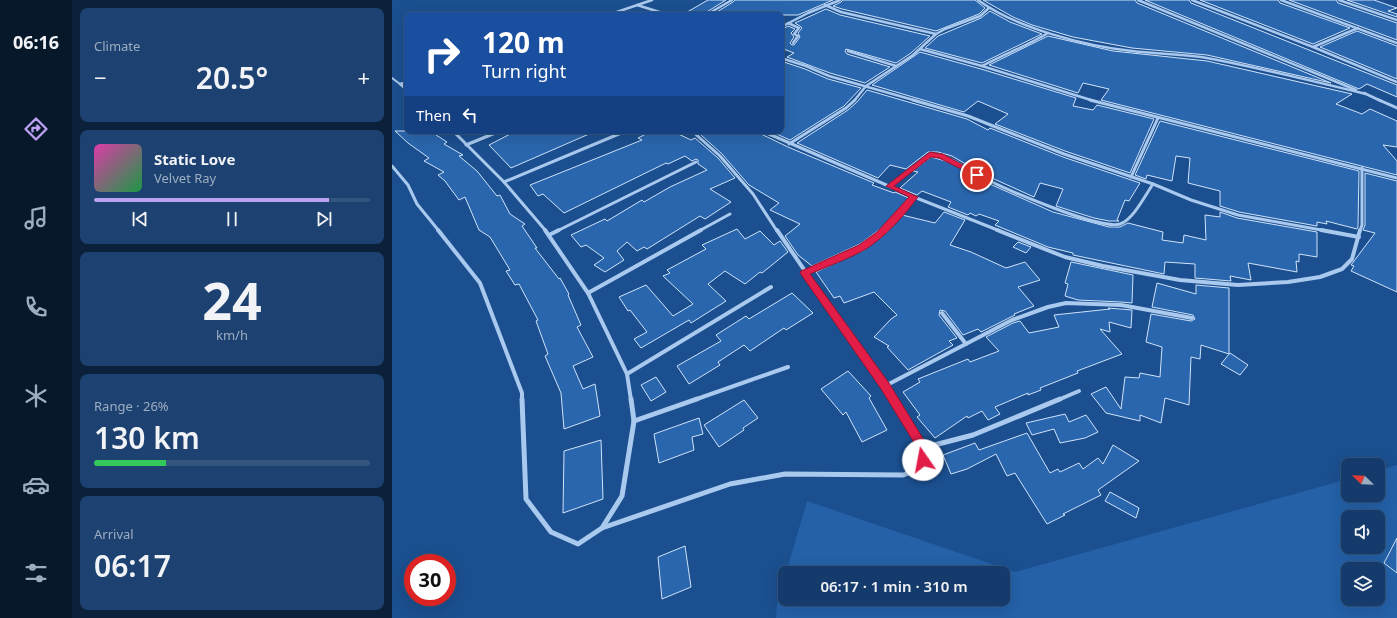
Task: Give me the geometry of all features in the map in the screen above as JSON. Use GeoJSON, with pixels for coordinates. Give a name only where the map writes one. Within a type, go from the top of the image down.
{"type":"FeatureCollection","features":[{"type":"Feature","properties":{"kind":"street"},"geometry":{"type":"LineString","coordinates":[[617,12],[652,0]]}},
{"type":"Feature","properties":{"kind":"street"},"geometry":{"type":"LineString","coordinates":[[711,12],[732,0]]}},
{"type":"Feature","properties":{"kind":"street"},"geometry":{"type":"LineString","coordinates":[[784,25],[825,5],[840,0]]}},
{"type":"Feature","properties":{"kind":"street"},"geometry":{"type":"LineString","coordinates":[[978,0],[989,8],[1048,33],[1130,51],[1205,58],[1263,69],[1366,94]]}},
{"type":"Feature","properties":{"kind":"street"},"geometry":{"type":"LineString","coordinates":[[1138,0],[1182,16],[1397,108]]}},
{"type":"Feature","properties":{"kind":"street"},"geometry":{"type":"LineString","coordinates":[[1192,0],[1313,47],[1397,82]]}},
{"type":"Feature","properties":{"kind":"street"},"geometry":{"type":"LineString","coordinates":[[1281,0],[1397,43]]}},
{"type":"Feature","properties":{"kind":"street"},"geometry":{"type":"LineString","coordinates":[[1339,0],[1397,20]]}},
{"type":"Feature","properties":{"kind":"street"},"geometry":{"type":"LineString","coordinates":[[637,5],[659,12]]}},
{"type":"Feature","properties":{"kind":"street"},"geometry":{"type":"LineString","coordinates":[[825,5],[841,12],[936,34]]}},
{"type":"Feature","properties":{"kind":"street"},"geometry":{"type":"LineString","coordinates":[[789,144],[846,108],[855,100],[866,86],[920,49],[936,34],[945,29],[980,16],[989,8]]}},
{"type":"Feature","properties":{"kind":"street"},"geometry":{"type":"LineString","coordinates":[[788,23],[799,28],[794,34],[798,36],[793,43]]}},
{"type":"Feature","properties":{"kind":"street"},"geometry":{"type":"LineString","coordinates":[[1313,47],[1358,28]]}},
{"type":"Feature","properties":{"kind":"street"},"geometry":{"type":"LineString","coordinates":[[982,66],[1004,54],[1035,41],[1048,33]]}},
{"type":"Feature","properties":{"kind":"street"},"geometry":{"type":"LineString","coordinates":[[920,49],[982,66],[1048,89],[1397,178]]}},
{"type":"Feature","properties":{"kind":"street"},"geometry":{"type":"LineString","coordinates":[[848,51],[896,66]]}},
{"type":"Feature","properties":{"kind":"street"},"geometry":{"type":"LineString","coordinates":[[784,59],[806,66],[829,76],[968,116],[1058,152],[1153,184],[1191,200],[1238,215],[1359,237]]}},
{"type":"Feature","properties":{"kind":"street"},"geometry":{"type":"LineString","coordinates":[[400,84],[404,83]]}},
{"type":"Feature","properties":{"kind":"street"},"geometry":{"type":"LineString","coordinates":[[400,84],[404,87]]}},
{"type":"Feature","properties":{"kind":"street"},"geometry":{"type":"LineString","coordinates":[[1131,177],[1158,118]]}},
{"type":"Feature","properties":{"kind":"street"},"geometry":{"type":"LineString","coordinates":[[456,134],[504,182],[549,235],[588,294],[627,374],[634,421],[622,496],[602,528]]}},
{"type":"Feature","properties":{"kind":"street"},"geometry":{"type":"LineString","coordinates":[[466,145],[493,134]]}},
{"type":"Feature","properties":{"kind":"street"},"geometry":{"type":"LineString","coordinates":[[504,182],[619,134]]}},
{"type":"Feature","properties":{"kind":"street"},"geometry":{"type":"LineString","coordinates":[[392,166],[408,185],[417,204],[480,283],[522,393],[526,498],[551,532],[578,544],[602,528],[730,484],[785,474],[903,475],[917,470],[923,460],[923,448],[885,386],[804,273],[744,183],[720,156],[695,134]]}},
{"type":"Feature","properties":{"kind":"street"},"geometry":{"type":"LineString","coordinates":[[768,134],[914,197],[1072,259],[1180,280],[1238,285],[1320,277],[1342,269],[1352,259],[1362,225],[1362,168]]}},
{"type":"Feature","properties":{"kind":"street"},"geometry":{"type":"LineString","coordinates":[[889,186],[930,154],[936,154],[990,181],[1054,207],[1090,220],[1113,226],[1122,224],[1128,219],[1153,184]]}},
{"type":"Feature","properties":{"kind":"street"},"geometry":{"type":"LineString","coordinates":[[549,235],[696,162]]}},
{"type":"Feature","properties":{"kind":"street"},"geometry":{"type":"LineString","coordinates":[[804,273],[862,247],[880,234],[914,197]]}},
{"type":"Feature","properties":{"kind":"street"},"geometry":{"type":"LineString","coordinates":[[588,294],[730,214]]}},
{"type":"Feature","properties":{"kind":"street"},"geometry":{"type":"LineString","coordinates":[[627,374],[771,287]]}},
{"type":"Feature","properties":{"kind":"street"},"geometry":{"type":"LineString","coordinates":[[885,386],[1012,320],[1048,307],[1066,303],[1121,305],[1192,318]]}},
{"type":"Feature","properties":{"kind":"street"},"geometry":{"type":"LineString","coordinates":[[942,313],[966,344]]}},
{"type":"Feature","properties":{"kind":"street"},"geometry":{"type":"LineString","coordinates":[[634,421],[788,367]]}},
{"type":"Feature","properties":{"kind":"street"},"geometry":{"type":"LineString","coordinates":[[923,448],[973,434],[1079,391]]}},
{"type":"Feature","properties":{"kind":"lane"},"geometry":{"type":"LineString","coordinates":[[392,78],[400,84]]}},
{"type":"Feature","properties":{"kind":"shaded area"},"geometry":{"type":"Polygon","coordinates":[[[1397,465],[1397,618],[776,618],[778,602],[778,606],[1010,606],[1010,570],[1015,572],[1341,481],[1341,502],[1385,502],[1385,469],[1397,465]]]}},
{"type":"Feature","properties":{"kind":"shaded area"},"geometry":{"type":"Polygon","coordinates":[[[807,501],[997,566],[788,566],[807,501]]]}},
{"type":"Feature","properties":{"kind":"building"},"geometry":{"type":"Polygon","coordinates":[[[708,0],[726,0],[707,12],[687,12],[708,0]]]}},
{"type":"Feature","properties":{"kind":"building"},"geometry":{"type":"Polygon","coordinates":[[[735,0],[833,0],[798,15],[784,15],[784,12],[717,12],[735,0]]]}},
{"type":"Feature","properties":{"kind":"building"},"geometry":{"type":"Polygon","coordinates":[[[843,0],[975,0],[985,8],[979,14],[936,31],[833,6],[843,0]]]}},
{"type":"Feature","properties":{"kind":"building"},"geometry":{"type":"Polygon","coordinates":[[[983,0],[1135,0],[1137,3],[1331,83],[1207,55],[1132,48],[1073,37],[1032,25],[1013,17],[983,0]]]}},
{"type":"Feature","properties":{"kind":"building"},"geometry":{"type":"Polygon","coordinates":[[[1145,0],[1189,0],[1191,3],[1397,85],[1397,97],[1367,84],[1359,89],[1145,0]]]}},
{"type":"Feature","properties":{"kind":"building"},"geometry":{"type":"Polygon","coordinates":[[[1200,0],[1278,0],[1280,3],[1350,28],[1313,44],[1200,0]]]}},
{"type":"Feature","properties":{"kind":"building"},"geometry":{"type":"Polygon","coordinates":[[[1289,0],[1336,0],[1338,3],[1397,23],[1397,40],[1289,0]]]}},
{"type":"Feature","properties":{"kind":"building"},"geometry":{"type":"Polygon","coordinates":[[[1347,0],[1374,0],[1397,8],[1388,11],[1397,14],[1397,17],[1347,0]]]}},
{"type":"Feature","properties":{"kind":"building"},"geometry":{"type":"Polygon","coordinates":[[[826,9],[840,15],[930,36],[911,53],[896,63],[846,49],[845,51],[847,54],[890,67],[865,83],[830,73],[787,57],[794,53],[784,49],[784,28],[788,26],[795,29],[791,33],[794,37],[790,43],[794,45],[800,37],[798,33],[802,28],[795,23],[826,9]]]}},
{"type":"Feature","properties":{"kind":"building"},"geometry":{"type":"Polygon","coordinates":[[[990,11],[1010,22],[1042,34],[982,63],[925,48],[938,36],[981,18],[990,11]]]}},
{"type":"Feature","properties":{"kind":"building"},"geometry":{"type":"Polygon","coordinates":[[[1357,31],[1397,46],[1397,79],[1320,47],[1357,31]]]}},
{"type":"Feature","properties":{"kind":"building"},"geometry":{"type":"Polygon","coordinates":[[[1048,36],[1113,51],[1207,61],[1352,94],[1336,104],[1362,114],[1370,109],[1397,121],[1397,147],[1383,145],[1397,161],[1397,175],[1101,100],[1109,89],[1083,83],[1078,93],[989,65],[1048,36]]]}},
{"type":"Feature","properties":{"kind":"building"},"geometry":{"type":"Polygon","coordinates":[[[920,52],[1076,98],[1073,106],[1093,110],[1097,105],[1154,119],[1130,173],[1065,151],[995,124],[1008,114],[978,101],[964,112],[872,85],[920,52]]]}},
{"type":"Feature","properties":{"kind":"building"},"geometry":{"type":"Polygon","coordinates":[[[784,62],[828,79],[861,88],[844,106],[790,140],[777,134],[784,134],[784,62]]]}},
{"type":"Feature","properties":{"kind":"building"},"geometry":{"type":"Polygon","coordinates":[[[867,90],[967,119],[988,130],[990,128],[1063,157],[1140,183],[1129,201],[1125,200],[1117,220],[1119,221],[1109,221],[1056,206],[1063,189],[1040,183],[1034,197],[983,174],[952,156],[938,152],[928,152],[906,169],[890,165],[878,178],[797,143],[848,110],[867,90]]]}},
{"type":"Feature","properties":{"kind":"building"},"geometry":{"type":"Polygon","coordinates":[[[1160,121],[1359,171],[1357,229],[1326,221],[1327,224],[1317,222],[1317,226],[1239,212],[1220,206],[1220,191],[1188,183],[1190,158],[1176,156],[1172,181],[1147,175],[1146,179],[1135,175],[1160,121]]]}},
{"type":"Feature","properties":{"kind":"building"},"geometry":{"type":"Polygon","coordinates":[[[395,131],[404,131],[404,134],[435,134],[447,142],[444,144],[463,155],[459,156],[477,171],[497,196],[500,195],[510,214],[525,224],[522,226],[537,248],[535,248],[559,279],[560,278],[569,294],[568,295],[581,325],[577,327],[593,357],[573,366],[583,389],[595,384],[600,416],[564,429],[561,393],[545,356],[548,354],[536,321],[538,320],[519,284],[515,285],[506,271],[510,270],[490,237],[479,230],[465,197],[459,200],[445,181],[438,175],[444,172],[424,161],[429,158],[408,143],[395,131]]]}},
{"type":"Feature","properties":{"kind":"building"},"geometry":{"type":"Polygon","coordinates":[[[510,134],[589,134],[511,168],[489,145],[510,134]]]}},
{"type":"Feature","properties":{"kind":"building"},"geometry":{"type":"Polygon","coordinates":[[[646,134],[678,134],[691,140],[695,138],[718,158],[735,178],[710,189],[731,202],[705,219],[700,216],[647,249],[644,247],[637,251],[627,242],[617,251],[624,260],[605,272],[594,265],[604,258],[586,245],[581,247],[571,235],[605,219],[607,221],[642,200],[644,202],[670,187],[707,170],[698,164],[698,160],[696,159],[692,161],[685,156],[668,164],[666,163],[564,213],[543,194],[538,196],[530,185],[642,140],[638,138],[646,134]]]}},
{"type":"Feature","properties":{"kind":"building"},"geometry":{"type":"Polygon","coordinates":[[[761,134],[874,183],[872,185],[909,198],[883,227],[860,244],[812,266],[798,255],[785,236],[800,224],[770,210],[779,203],[749,185],[722,154],[701,135],[761,134]]]}},
{"type":"Feature","properties":{"kind":"building"},"geometry":{"type":"Polygon","coordinates":[[[931,157],[949,162],[992,185],[1053,212],[1109,227],[1120,227],[1128,223],[1163,232],[1162,240],[1183,243],[1184,235],[1206,240],[1205,215],[1220,217],[1220,212],[1237,218],[1317,232],[1317,257],[1299,254],[1299,262],[1296,261],[1297,272],[1248,263],[1251,280],[1230,276],[1231,281],[1195,278],[1195,264],[1165,262],[1164,274],[1073,255],[1073,253],[1048,247],[995,225],[999,221],[979,214],[976,216],[970,213],[968,215],[948,207],[951,202],[922,191],[917,195],[900,188],[918,172],[913,171],[931,157]]]}},
{"type":"Feature","properties":{"kind":"building"},"geometry":{"type":"Polygon","coordinates":[[[1365,173],[1397,181],[1397,292],[1351,271],[1354,266],[1351,265],[1375,233],[1363,230],[1365,225],[1365,173]]]}},
{"type":"Feature","properties":{"kind":"building"},"geometry":{"type":"Polygon","coordinates":[[[944,212],[965,220],[950,245],[971,252],[1006,268],[1025,262],[1040,280],[1018,287],[1034,306],[1014,314],[1015,315],[981,332],[978,329],[963,335],[945,311],[940,310],[939,315],[957,338],[949,341],[953,345],[908,370],[887,347],[889,346],[874,337],[891,319],[897,315],[874,292],[844,303],[840,296],[834,298],[816,272],[864,250],[886,233],[902,215],[935,223],[944,212]]]}},
{"type":"Feature","properties":{"kind":"building"},"geometry":{"type":"Polygon","coordinates":[[[737,229],[745,239],[760,231],[774,245],[780,241],[788,252],[762,273],[760,272],[745,284],[725,271],[708,284],[726,301],[691,323],[689,320],[641,348],[634,339],[647,332],[630,310],[628,311],[619,297],[646,285],[673,316],[693,304],[663,276],[670,273],[667,270],[706,249],[702,245],[737,229]]]}},
{"type":"Feature","properties":{"kind":"building"},"geometry":{"type":"Polygon","coordinates":[[[1018,242],[1031,247],[1026,253],[1013,247],[1018,242]]]}},
{"type":"Feature","properties":{"kind":"building"},"geometry":{"type":"Polygon","coordinates":[[[1071,262],[1133,275],[1132,303],[1078,300],[1065,296],[1068,284],[1065,283],[1071,262]]]}},
{"type":"Feature","properties":{"kind":"building"},"geometry":{"type":"Polygon","coordinates":[[[1157,283],[1196,294],[1196,285],[1229,288],[1229,354],[1201,345],[1200,359],[1191,357],[1189,405],[1165,398],[1161,423],[1140,415],[1140,421],[1106,413],[1091,394],[1106,387],[1121,409],[1125,377],[1139,378],[1140,373],[1160,377],[1162,347],[1146,342],[1151,314],[1191,321],[1195,319],[1193,315],[1152,307],[1157,283]]]}},
{"type":"Feature","properties":{"kind":"building"},"geometry":{"type":"Polygon","coordinates":[[[792,293],[813,313],[786,330],[784,328],[750,351],[744,345],[718,362],[720,365],[689,384],[677,366],[721,341],[716,335],[746,316],[749,319],[792,293]]]}},
{"type":"Feature","properties":{"kind":"building"},"geometry":{"type":"Polygon","coordinates":[[[1108,308],[1132,310],[1131,328],[1109,322],[1110,332],[1100,329],[1122,354],[1077,371],[1078,373],[1040,388],[1041,390],[1028,395],[1028,393],[995,407],[1000,414],[988,420],[982,411],[968,418],[967,416],[935,438],[917,417],[920,415],[903,392],[920,382],[918,379],[968,359],[970,362],[999,351],[986,337],[1013,323],[1020,321],[1029,333],[1059,327],[1054,315],[1110,309],[1108,308]]]}},
{"type":"Feature","properties":{"kind":"building"},"geometry":{"type":"Polygon","coordinates":[[[1230,353],[1248,365],[1240,375],[1221,364],[1230,353]]]}},
{"type":"Feature","properties":{"kind":"building"},"geometry":{"type":"Polygon","coordinates":[[[848,371],[871,396],[869,398],[887,430],[862,442],[846,412],[843,415],[821,389],[848,371]]]}},
{"type":"Feature","properties":{"kind":"building"},"geometry":{"type":"Polygon","coordinates":[[[656,377],[666,392],[651,401],[641,385],[656,377]]]}},
{"type":"Feature","properties":{"kind":"building"},"geometry":{"type":"Polygon","coordinates":[[[744,400],[758,418],[743,428],[744,430],[719,447],[704,425],[744,400]]]}},
{"type":"Feature","properties":{"kind":"building"},"geometry":{"type":"Polygon","coordinates":[[[1065,414],[1069,422],[1086,415],[1098,432],[1085,438],[1060,443],[1054,429],[1032,435],[1026,423],[1065,414]]]}},
{"type":"Feature","properties":{"kind":"building"},"geometry":{"type":"Polygon","coordinates":[[[699,418],[703,434],[692,437],[694,450],[659,463],[654,434],[699,418]]]}},
{"type":"Feature","properties":{"kind":"building"},"geometry":{"type":"Polygon","coordinates":[[[1027,433],[1050,473],[1058,469],[1060,472],[1079,463],[1083,469],[1098,458],[1103,464],[1113,445],[1139,461],[1098,490],[1101,495],[1063,514],[1065,515],[1047,524],[1015,473],[1007,476],[996,454],[967,469],[951,474],[943,455],[975,443],[979,450],[1027,433]]]}},
{"type":"Feature","properties":{"kind":"building"},"geometry":{"type":"Polygon","coordinates":[[[601,440],[603,499],[563,513],[564,451],[601,440]]]}},
{"type":"Feature","properties":{"kind":"building"},"geometry":{"type":"Polygon","coordinates":[[[1110,492],[1139,508],[1136,518],[1105,501],[1110,492]]]}},
{"type":"Feature","properties":{"kind":"building"},"geometry":{"type":"Polygon","coordinates":[[[1397,538],[1397,573],[1385,562],[1397,538]]]}},
{"type":"Feature","properties":{"kind":"building"},"geometry":{"type":"Polygon","coordinates":[[[685,546],[691,587],[662,599],[658,557],[685,546]]]}},
{"type":"Feature","properties":{"kind":"route"},"geometry":{"type":"LineString","coordinates":[[923,460],[923,448],[885,386],[804,273],[841,258],[862,247],[880,234],[914,197],[889,186],[930,154],[941,156],[977,175]]}}]}
